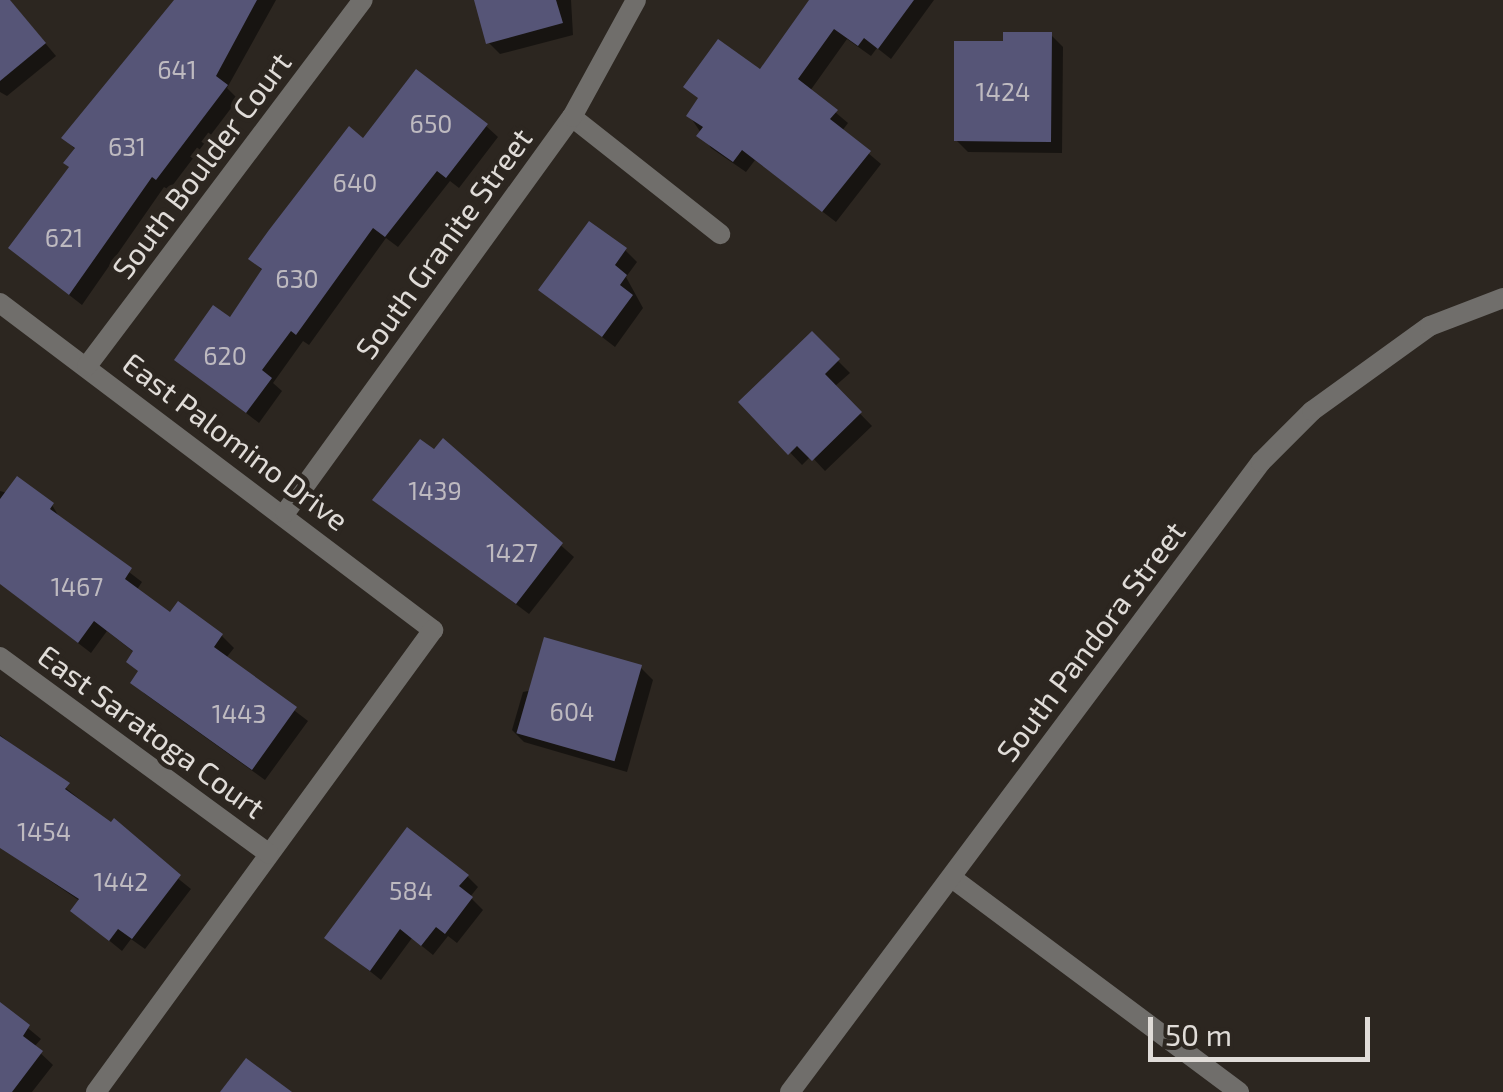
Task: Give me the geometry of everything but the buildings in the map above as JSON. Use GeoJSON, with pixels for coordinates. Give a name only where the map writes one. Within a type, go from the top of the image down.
{"type":"FeatureCollection","features":[{"type":"Feature","properties":{"kind":"street","name":"South Boulder Court"},"geometry":{"type":"LineString","coordinates":[[87,366],[363,0]]}},
{"type":"Feature","properties":{"kind":"street","name":"South Granite Street"},"geometry":{"type":"LineString","coordinates":[[284,512],[572,117],[636,0]]}},
{"type":"Feature","properties":{"kind":"street"},"geometry":{"type":"LineString","coordinates":[[572,117],[720,234]]}},
{"type":"Feature","properties":{"kind":"street","name":"South Pandora Street"},"geometry":{"type":"LineString","coordinates":[[790,1092],[1261,462],[1312,412],[1430,326],[1503,298]]}},
{"type":"Feature","properties":{"kind":"street","name":"East Palomino Drive"},"geometry":{"type":"LineString","coordinates":[[0,303],[284,512],[432,630],[269,854]]}},
{"type":"Feature","properties":{"kind":"street","name":"East Saratoga Court"},"geometry":{"type":"LineString","coordinates":[[0,657],[269,854]]}},
{"type":"Feature","properties":{"kind":"street"},"geometry":{"type":"LineString","coordinates":[[96,1092],[269,854]]}},
{"type":"Feature","properties":{"kind":"street"},"geometry":{"type":"LineString","coordinates":[[952,878],[1239,1092]]}}]}
